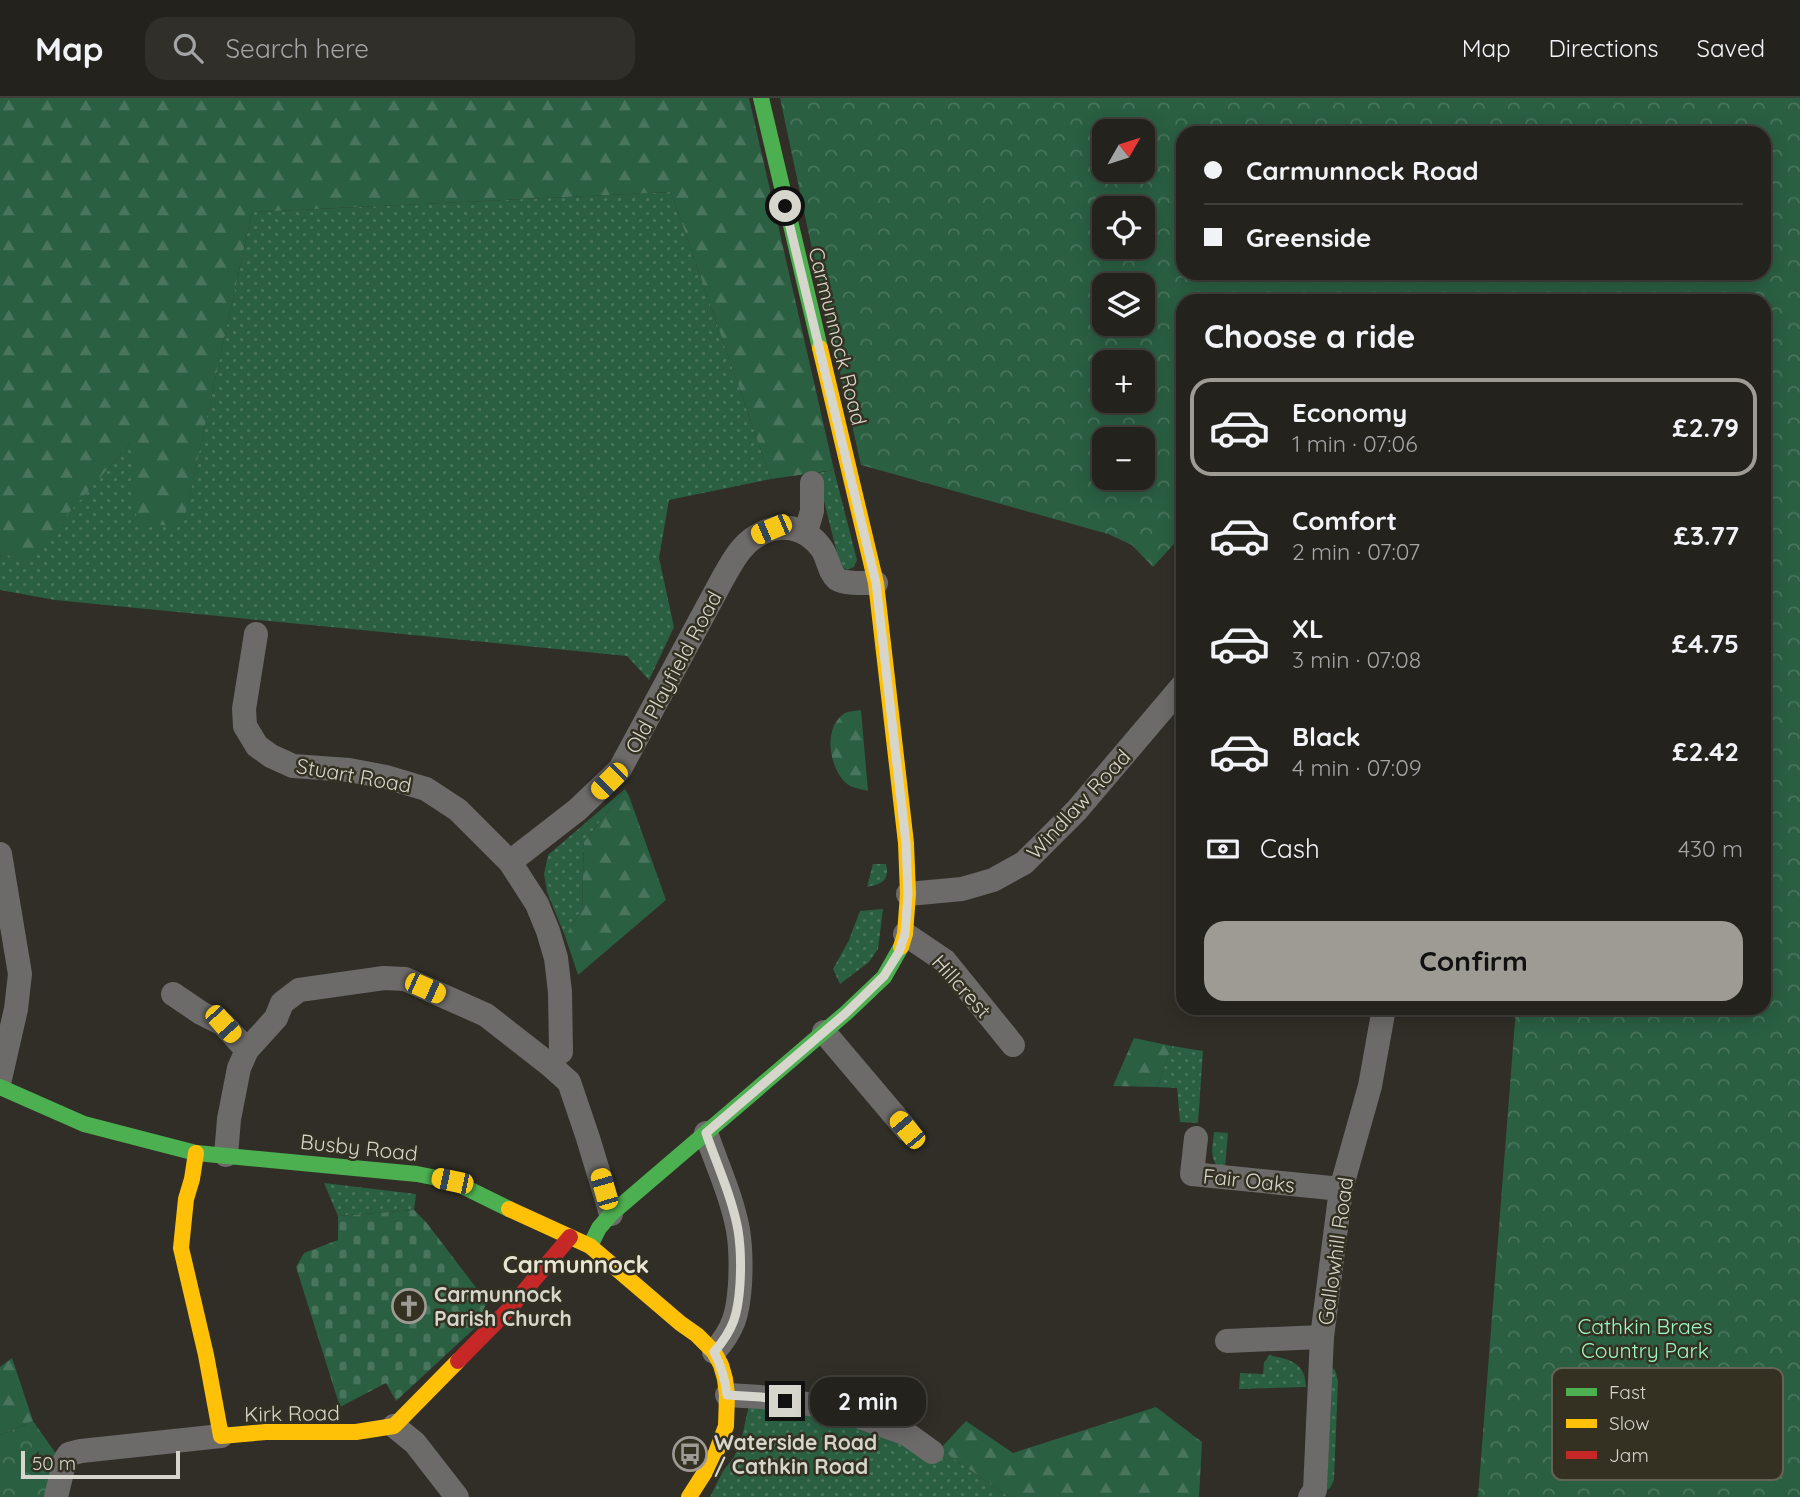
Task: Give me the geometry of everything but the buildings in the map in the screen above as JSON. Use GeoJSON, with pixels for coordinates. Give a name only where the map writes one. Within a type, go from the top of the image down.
{"type":"FeatureCollection","features":[{"type":"Feature","properties":{"kind":"street","name":"Carmunnock Road"},"geometry":{"type":"LineString","coordinates":[[761,98],[876,583]]}},
{"type":"Feature","properties":{"kind":"street"},"geometry":{"type":"LineString","coordinates":[[590,1246],[599,1228],[611,1214],[824,1032],[884,976],[899,952],[905,934],[908,894],[906,843],[876,583],[844,582],[837,579],[822,550],[806,532],[812,511],[812,483]]}},
{"type":"Feature","properties":{"kind":"street","name":"Old Playfield Road"},"geometry":{"type":"LineString","coordinates":[[510,862],[577,810],[620,769],[722,580],[737,555],[753,537],[771,529],[786,527],[806,532]]}},
{"type":"Feature","properties":{"kind":"street","name":"Stuart Road"},"geometry":{"type":"LineString","coordinates":[[248,646],[245,726],[257,746],[293,766],[349,770],[426,789],[458,810],[510,862],[537,904],[556,958],[550,1004],[561,1052]]}},
{"type":"Feature","properties":{"kind":"street","name":"Windlaw Road"},"geometry":{"type":"LineString","coordinates":[[908,894],[962,889],[993,880],[1024,863],[1077,810],[1176,693]]}},
{"type":"Feature","properties":{"kind":"street"},"geometry":{"type":"LineString","coordinates":[[0,854],[20,974],[16,1009],[0,1079]]}},
{"type":"Feature","properties":{"kind":"street","name":"Hillcrest"},"geometry":{"type":"LineString","coordinates":[[905,934],[945,961],[1013,1045]]}},
{"type":"Feature","properties":{"kind":"street"},"geometry":{"type":"LineString","coordinates":[[226,1155],[229,1119],[239,1068],[247,1050],[276,1018],[282,1003],[299,990],[384,978],[405,979],[486,1015],[569,1082],[611,1214]]}},
{"type":"Feature","properties":{"kind":"street"},"geometry":{"type":"LineString","coordinates":[[173,994],[223,1024],[247,1050]]}},
{"type":"Feature","properties":{"kind":"street","name":"Gallowhill Road"},"geometry":{"type":"LineString","coordinates":[[1315,1495],[1322,1337],[1341,1189],[1370,1086],[1383,1015]]}},
{"type":"Feature","properties":{"kind":"street"},"geometry":{"type":"LineString","coordinates":[[824,1032],[907,1130]]}},
{"type":"Feature","properties":{"kind":"street","name":"Busby Road"},"geometry":{"type":"LineString","coordinates":[[0,1087],[84,1124],[196,1153],[417,1174],[452,1181],[590,1246],[714,1352]]}},
{"type":"Feature","properties":{"kind":"street"},"geometry":{"type":"LineString","coordinates":[[689,1497],[714,1458],[726,1426],[725,1379],[714,1352],[726,1338],[738,1309],[741,1264],[738,1230],[706,1133]]}},
{"type":"Feature","properties":{"kind":"street","name":"Fair Oaks"},"geometry":{"type":"LineString","coordinates":[[1196,1138],[1192,1174],[1341,1189]]}},
{"type":"Feature","properties":{"kind":"street","name":"Kirk Road"},"geometry":{"type":"LineString","coordinates":[[196,1153],[186,1199],[181,1248],[206,1355],[221,1436],[265,1432],[356,1432],[394,1426]]}},
{"type":"Feature","properties":{"kind":"street"},"geometry":{"type":"LineString","coordinates":[[457,1497],[415,1443],[394,1426],[510,1308],[570,1237]]}},
{"type":"Feature","properties":{"kind":"street"},"geometry":{"type":"LineString","coordinates":[[1227,1341],[1322,1337]]}},
{"type":"Feature","properties":{"kind":"street"},"geometry":{"type":"LineString","coordinates":[[727,1395],[835,1408],[906,1434],[932,1452]]}},
{"type":"Feature","properties":{"kind":"street"},"geometry":{"type":"LineString","coordinates":[[56,1497],[69,1454],[221,1436]]}},
{"type":"Feature","properties":{"kind":"green space"},"geometry":{"type":"Polygon","coordinates":[[[0,98],[749,98],[834,470],[771,479],[671,192],[252,212],[183,526],[137,524],[130,444],[28,559],[2,557],[0,98]]]}},
{"type":"Feature","properties":{"kind":"green space","name":"Cathkin Braes Country Park"},"geometry":{"type":"Polygon","coordinates":[[[780,98],[1800,98],[1800,1497],[1478,1497],[1515,1015],[1771,1015],[1771,294],[1176,294],[1176,542],[1153,567],[1132,545],[1108,534],[861,465],[780,98]]]}},
{"type":"Feature","properties":{"kind":"green space"},"geometry":{"type":"Polygon","coordinates":[[[671,192],[771,479],[669,500],[659,558],[674,627],[649,680],[627,656],[55,600],[0,590],[0,555],[28,558],[130,444],[183,525],[252,212],[671,192]]]}},
{"type":"Feature","properties":{"kind":"green space"},"geometry":{"type":"Polygon","coordinates":[[[834,470],[857,560],[854,567],[847,570],[840,565],[817,473],[834,470]]]}},
{"type":"Feature","properties":{"kind":"green space"},"geometry":{"type":"Polygon","coordinates":[[[861,710],[868,791],[849,785],[841,777],[832,759],[831,748],[833,728],[838,719],[845,713],[861,710]]]}},
{"type":"Feature","properties":{"kind":"green space"},"geometry":{"type":"Polygon","coordinates":[[[625,789],[584,842],[582,909],[565,936],[547,892],[544,874],[548,855],[625,789]]]}},
{"type":"Feature","properties":{"kind":"green space"},"geometry":{"type":"Polygon","coordinates":[[[625,789],[666,900],[578,975],[565,936],[582,909],[584,842],[625,789]]]}},
{"type":"Feature","properties":{"kind":"green space"},"geometry":{"type":"Polygon","coordinates":[[[873,864],[886,864],[887,874],[880,883],[867,887],[873,864]]]}},
{"type":"Feature","properties":{"kind":"green space"},"geometry":{"type":"Polygon","coordinates":[[[883,909],[878,949],[869,962],[840,984],[833,969],[849,940],[860,911],[883,909]]]}},
{"type":"Feature","properties":{"kind":"green space"},"geometry":{"type":"Polygon","coordinates":[[[1134,1038],[1172,1046],[1157,1087],[1113,1086],[1134,1038]]]}},
{"type":"Feature","properties":{"kind":"green space"},"geometry":{"type":"Polygon","coordinates":[[[1172,1046],[1203,1051],[1198,1123],[1180,1122],[1177,1088],[1157,1087],[1172,1046]]]}},
{"type":"Feature","properties":{"kind":"green space"},"geometry":{"type":"Polygon","coordinates":[[[1214,1132],[1228,1133],[1225,1167],[1218,1167],[1213,1159],[1214,1132]]]}},
{"type":"Feature","properties":{"kind":"green space"},"geometry":{"type":"Polygon","coordinates":[[[324,1183],[416,1194],[414,1210],[338,1216],[324,1183]]]}},
{"type":"Feature","properties":{"kind":"green space"},"geometry":{"type":"Polygon","coordinates":[[[414,1210],[487,1302],[476,1327],[396,1401],[386,1383],[340,1407],[296,1267],[304,1253],[338,1240],[338,1216],[414,1210]]]}},
{"type":"Feature","properties":{"kind":"green space"},"geometry":{"type":"Polygon","coordinates":[[[1269,1355],[1300,1367],[1306,1387],[1239,1389],[1240,1373],[1263,1374],[1264,1363],[1269,1355]]]}},
{"type":"Feature","properties":{"kind":"green space"},"geometry":{"type":"Polygon","coordinates":[[[12,1358],[33,1421],[0,1435],[0,1367],[12,1358]]]}},
{"type":"Feature","properties":{"kind":"green space"},"geometry":{"type":"Polygon","coordinates":[[[1332,1368],[1338,1381],[1334,1480],[1327,1490],[1332,1368]]]}},
{"type":"Feature","properties":{"kind":"green space"},"geometry":{"type":"Polygon","coordinates":[[[749,1405],[802,1408],[940,1449],[1009,1497],[710,1497],[741,1441],[749,1405]]]}},
{"type":"Feature","properties":{"kind":"green space"},"geometry":{"type":"Polygon","coordinates":[[[1156,1407],[1202,1442],[1199,1497],[1009,1497],[940,1449],[966,1421],[1013,1453],[1156,1407]]]}},
{"type":"Feature","properties":{"kind":"green space"},"geometry":{"type":"Polygon","coordinates":[[[33,1421],[59,1458],[49,1497],[0,1497],[0,1435],[33,1421]]]}},
{"type":"Feature","properties":{"kind":"traffic: fast"},"geometry":{"type":"LineString","coordinates":[[761,98],[820,348]]}},
{"type":"Feature","properties":{"kind":"traffic: fast"},"geometry":{"type":"LineString","coordinates":[[590,1246],[599,1228],[611,1214],[846,1013],[884,977],[901,947]]}},
{"type":"Feature","properties":{"kind":"traffic: fast"},"geometry":{"type":"LineString","coordinates":[[0,1087],[84,1124],[196,1153],[417,1174],[452,1181],[509,1209]]}},
{"type":"Feature","properties":{"kind":"traffic: slow"},"geometry":{"type":"LineString","coordinates":[[820,348],[876,583],[906,843],[908,894],[905,934],[901,947]]}},
{"type":"Feature","properties":{"kind":"traffic: slow"},"geometry":{"type":"LineString","coordinates":[[196,1153],[186,1199],[181,1248],[206,1355],[221,1436],[266,1432],[356,1432],[394,1426],[458,1361]]}},
{"type":"Feature","properties":{"kind":"traffic: slow"},"geometry":{"type":"LineString","coordinates":[[509,1209],[590,1246],[714,1352],[725,1379],[726,1426],[714,1458],[689,1497]]}},
{"type":"Feature","properties":{"kind":"traffic: jam"},"geometry":{"type":"LineString","coordinates":[[458,1361],[510,1308],[570,1237]]}},
{"type":"Feature","properties":{"kind":"place","name":"Carmunnock Parish Church"},"geometry":{"type":"Point","coordinates":[409,1306]}},
{"type":"Feature","properties":{"kind":"place","name":"Waterside Road / Cathkin Road"},"geometry":{"type":"Point","coordinates":[690,1454]}},
{"type":"Feature","properties":{"kind":"district","name":"Carmunnock"},"geometry":{"type":"Point","coordinates":[576,1264]}},
{"type":"Feature","properties":{"kind":"route"},"geometry":{"type":"LineString","coordinates":[[785,206],[876,583],[906,843],[908,894],[905,934],[899,952],[884,976],[846,1013],[706,1133],[738,1230],[741,1264],[738,1309],[726,1338],[714,1352],[721,1365],[727,1395],[785,1401]]}}]}
